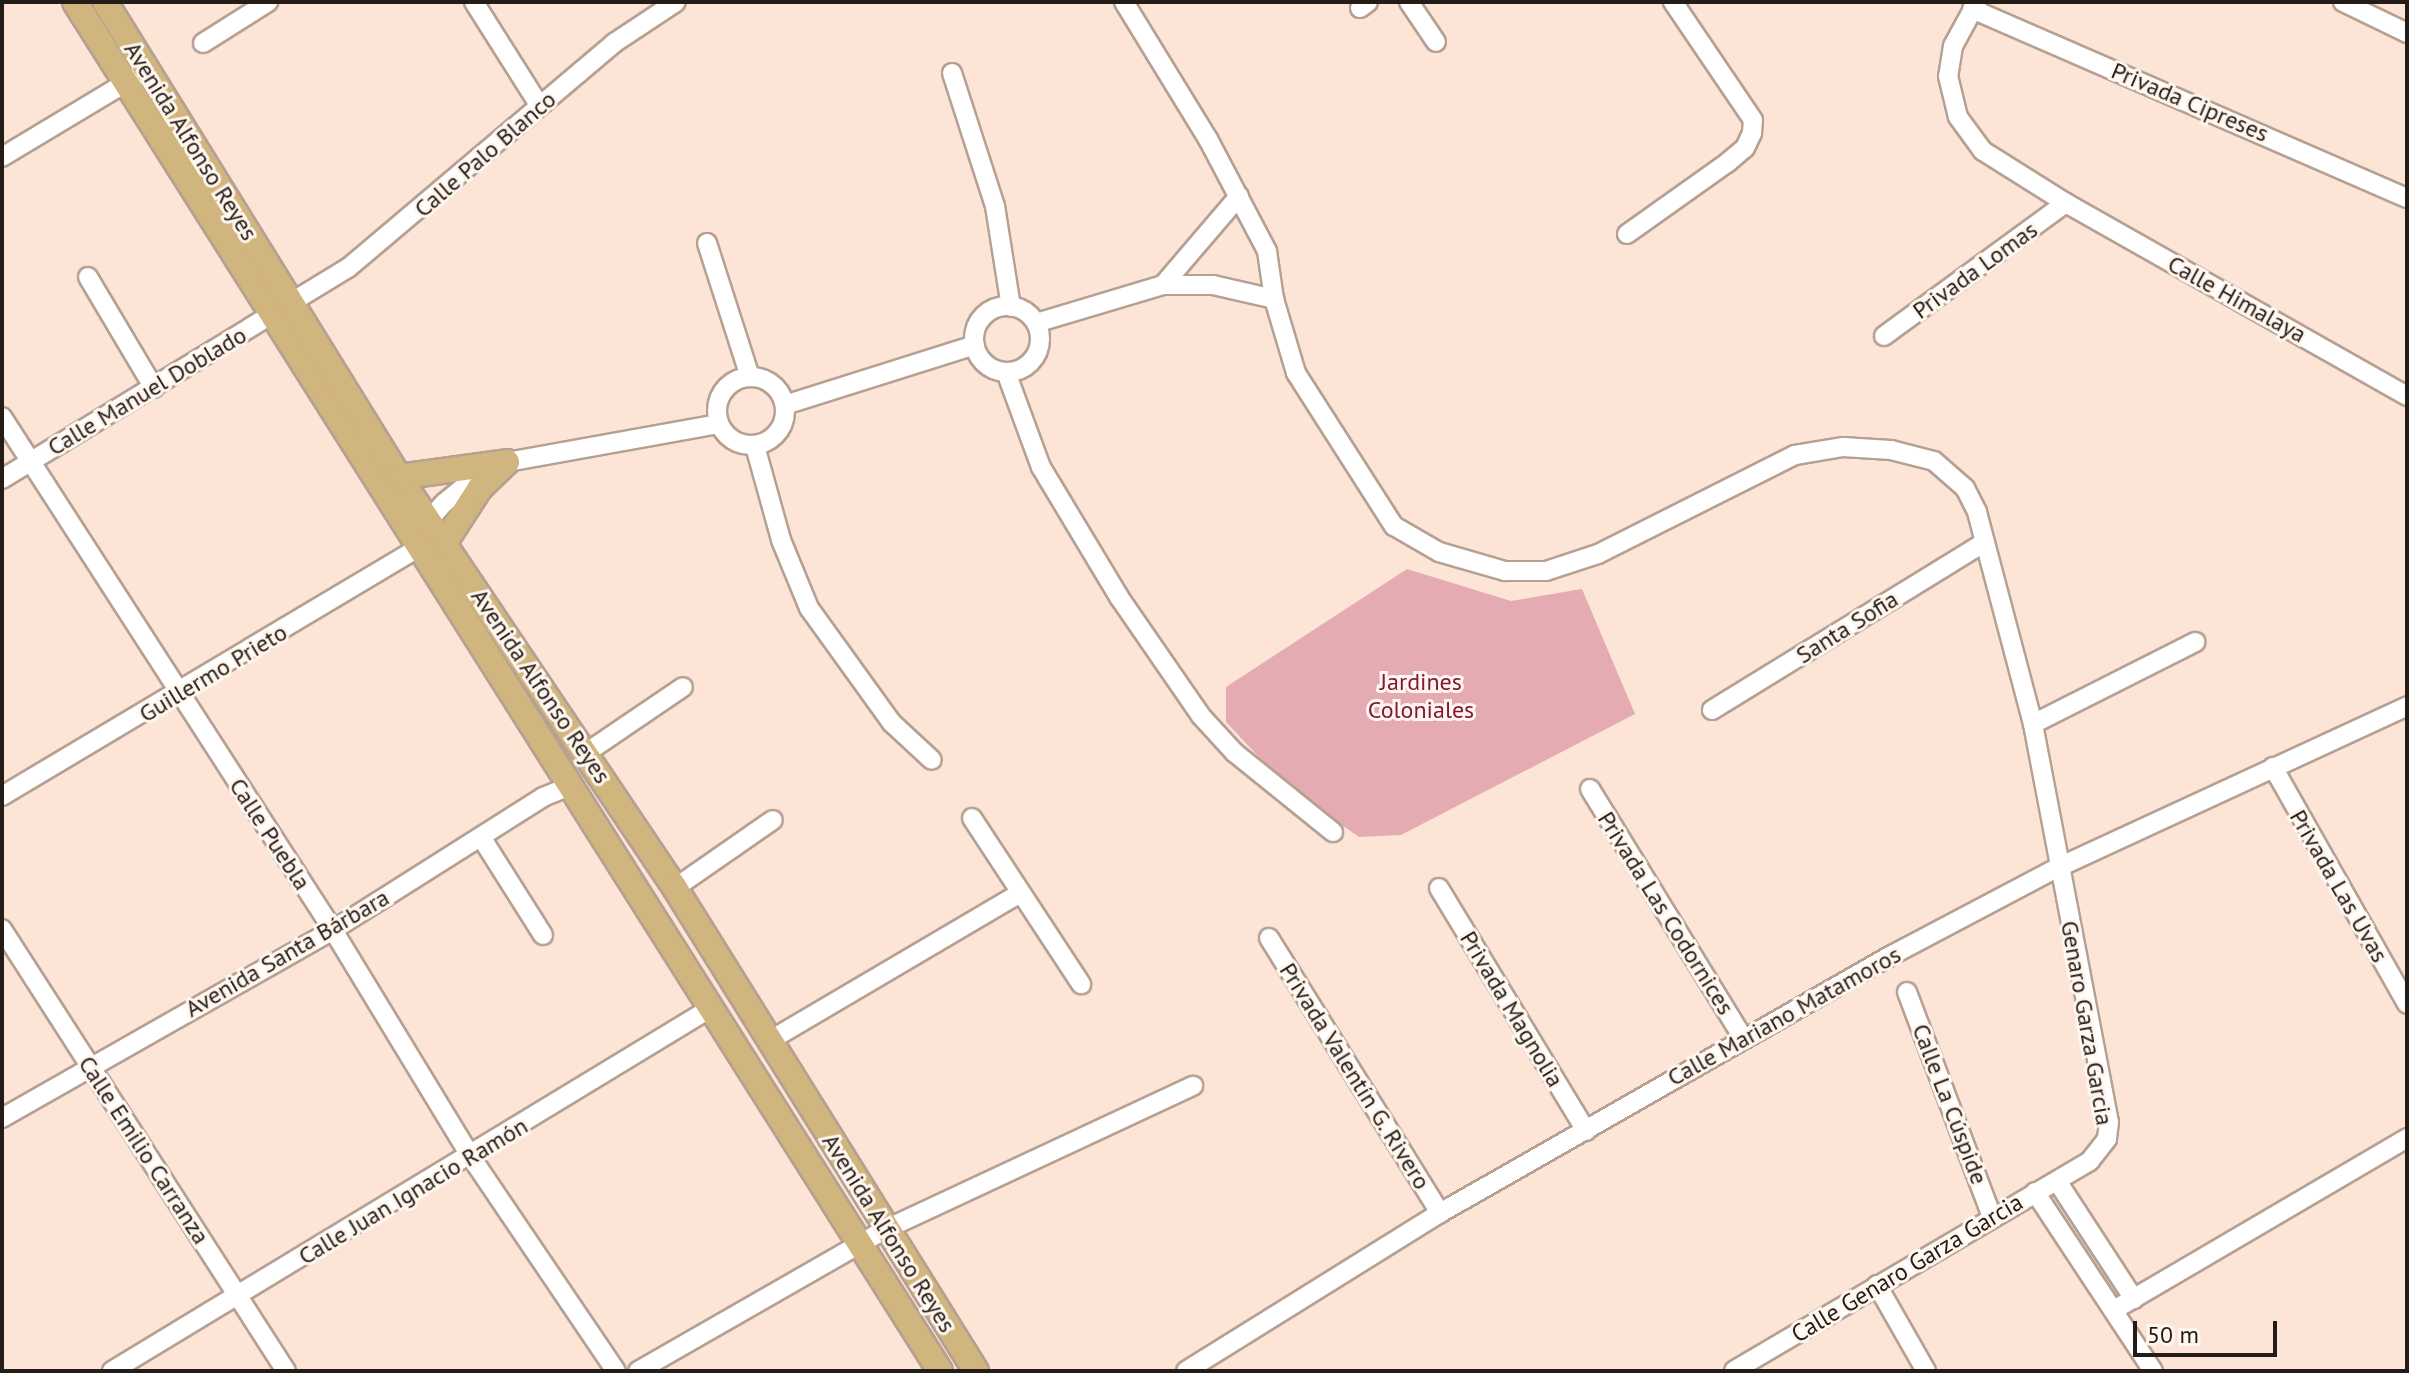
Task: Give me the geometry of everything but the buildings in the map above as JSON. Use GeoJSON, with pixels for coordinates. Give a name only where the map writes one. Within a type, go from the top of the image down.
{"type":"FeatureCollection","features":[{"type":"Feature","properties":{"kind":"main road","name":"Avenida Alfonso Reyes"},"geometry":{"type":"LineString","coordinates":[[75,2],[271,315],[586,753],[675,888],[976,1371]]}},
{"type":"Feature","properties":{"kind":"main road","name":"Avenida Alfonso Reyes"},"geometry":{"type":"LineString","coordinates":[[105,2],[399,477],[430,519],[434,544],[570,786],[940,1371]]}},
{"type":"Feature","properties":{"kind":"main road"},"geometry":{"type":"LineString","coordinates":[[399,477],[507,462]]}},
{"type":"Feature","properties":{"kind":"main road"},"geometry":{"type":"LineString","coordinates":[[434,544],[480,488],[507,462]]}},
{"type":"Feature","properties":{"kind":"main road"},"geometry":{"type":"LineString","coordinates":[[570,786],[641,862],[675,888]]}},
{"type":"Feature","properties":{"kind":"street"},"geometry":{"type":"LineString","coordinates":[[203,43],[268,2]]}},
{"type":"Feature","properties":{"kind":"street"},"geometry":{"type":"LineString","coordinates":[[474,2],[539,105]]}},
{"type":"Feature","properties":{"kind":"street","name":"Calle Palo Blanco"},"geometry":{"type":"LineString","coordinates":[[293,303],[393,235],[614,43],[676,2]]}},
{"type":"Feature","properties":{"kind":"street","name":"Genaro Garza Garcia"},"geometry":{"type":"LineString","coordinates":[[1124,2],[1239,196],[1267,251],[1274,299],[1296,373],[1394,526],[1468,564],[1546,571],[1576,564],[1745,476],[1795,455],[1843,447],[1891,450],[1934,461],[1952,473],[1977,512],[1982,544],[2033,724],[2057,868],[2109,1122],[2101,1149],[2080,1167]]}},
{"type":"Feature","properties":{"kind":"street"},"geometry":{"type":"LineString","coordinates":[[1409,2],[1436,42]]}},
{"type":"Feature","properties":{"kind":"street"},"geometry":{"type":"LineString","coordinates":[[1627,234],[1727,163],[1745,148],[1752,133],[1753,120],[1673,2]]}},
{"type":"Feature","properties":{"kind":"street"},"geometry":{"type":"LineString","coordinates":[[2343,2],[2407,33]]}},
{"type":"Feature","properties":{"kind":"street","name":"Privada Cipreses"},"geometry":{"type":"LineString","coordinates":[[1975,6],[2407,198]]}},
{"type":"Feature","properties":{"kind":"street","name":"Calle Himalaya"},"geometry":{"type":"LineString","coordinates":[[1975,6],[1953,46],[1948,76],[1958,117],[1983,151],[2066,203],[2407,396]]}},
{"type":"Feature","properties":{"kind":"street"},"geometry":{"type":"LineString","coordinates":[[2,157],[147,70]]}},
{"type":"Feature","properties":{"kind":"street"},"geometry":{"type":"LineString","coordinates":[[952,73],[995,206],[1011,307],[1036,323],[1163,285],[1213,285],[1274,299]]}},
{"type":"Feature","properties":{"kind":"street"},"geometry":{"type":"LineString","coordinates":[[1163,285],[1239,196]]}},
{"type":"Feature","properties":{"kind":"street","name":"Privada Lomas"},"geometry":{"type":"LineString","coordinates":[[1884,336],[2066,203]]}},
{"type":"Feature","properties":{"kind":"street"},"geometry":{"type":"LineString","coordinates":[[707,243],[750,377]]}},
{"type":"Feature","properties":{"kind":"street"},"geometry":{"type":"LineString","coordinates":[[88,277],[154,388]]}},
{"type":"Feature","properties":{"kind":"street","name":"Calle Manuel Doblado"},"geometry":{"type":"LineString","coordinates":[[2,479],[293,303]]}},
{"type":"Feature","properties":{"kind":"street"},"geometry":{"type":"LineString","coordinates":[[1011,307],[983,316],[975,345],[985,364],[1006,372],[1031,362],[1038,350],[1036,323]]}},
{"type":"Feature","properties":{"kind":"street"},"geometry":{"type":"LineString","coordinates":[[785,405],[975,345]]}},
{"type":"Feature","properties":{"kind":"street"},"geometry":{"type":"LineString","coordinates":[[1006,372],[1041,467],[1119,597],[1201,716],[1235,753],[1333,832]]}},
{"type":"Feature","properties":{"kind":"street"},"geometry":{"type":"LineString","coordinates":[[750,377],[776,387],[785,405],[779,432],[755,446],[733,441],[719,424],[719,399],[725,388],[750,377]]}},
{"type":"Feature","properties":{"kind":"street","name":"Calle Puebla"},"geometry":{"type":"LineString","coordinates":[[2,417],[333,930],[471,1157],[616,1371]]}},
{"type":"Feature","properties":{"kind":"street"},"geometry":{"type":"LineString","coordinates":[[430,519],[464,486],[507,462],[719,424]]}},
{"type":"Feature","properties":{"kind":"street"},"geometry":{"type":"LineString","coordinates":[[755,446],[781,540],[809,608],[892,723],[932,760]]}},
{"type":"Feature","properties":{"kind":"street","name":"Guillermo Prieto"},"geometry":{"type":"LineString","coordinates":[[2,796],[180,695],[434,544]]}},
{"type":"Feature","properties":{"kind":"street","name":"Santa Sofia"},"geometry":{"type":"LineString","coordinates":[[1712,710],[1982,544]]}},
{"type":"Feature","properties":{"kind":"street"},"geometry":{"type":"LineString","coordinates":[[2033,724],[2195,642]]}},
{"type":"Feature","properties":{"kind":"street"},"geometry":{"type":"LineString","coordinates":[[586,753],[683,687]]}},
{"type":"Feature","properties":{"kind":"street","name":"Calle Mariano Matamoros"},"geometry":{"type":"LineString","coordinates":[[1186,1371],[1440,1213],[1586,1131],[1742,1036],[2057,868],[2407,706]]}},
{"type":"Feature","properties":{"kind":"street","name":"Privada Las Uvas"},"geometry":{"type":"LineString","coordinates":[[2273,767],[2407,1004]]}},
{"type":"Feature","properties":{"kind":"street","name":"Avenida Santa Bárbara"},"geometry":{"type":"LineString","coordinates":[[2,1118],[333,930],[481,837],[570,786]]}},
{"type":"Feature","properties":{"kind":"street","name":"Privada Las Codornices"},"geometry":{"type":"LineString","coordinates":[[1590,789],[1742,1036]]}},
{"type":"Feature","properties":{"kind":"street"},"geometry":{"type":"LineString","coordinates":[[972,818],[1081,984]]}},
{"type":"Feature","properties":{"kind":"street"},"geometry":{"type":"LineString","coordinates":[[675,888],[773,820]]}},
{"type":"Feature","properties":{"kind":"street"},"geometry":{"type":"LineString","coordinates":[[481,837],[543,935]]}},
{"type":"Feature","properties":{"kind":"street","name":"Privada Magnolia"},"geometry":{"type":"LineString","coordinates":[[1439,888],[1586,1131]]}},
{"type":"Feature","properties":{"kind":"street"},"geometry":{"type":"LineString","coordinates":[[769,1041],[1020,893]]}},
{"type":"Feature","properties":{"kind":"street","name":"Calle Emilio Carranza"},"geometry":{"type":"LineString","coordinates":[[2,929],[286,1371]]}},
{"type":"Feature","properties":{"kind":"street","name":"Privada Valentín G. Rivero"},"geometry":{"type":"LineString","coordinates":[[1269,938],[1440,1213]]}},
{"type":"Feature","properties":{"kind":"street","name":"Calle La Cúspide"},"geometry":{"type":"LineString","coordinates":[[1907,992],[1992,1217]]}},
{"type":"Feature","properties":{"kind":"street","name":"Calle Juan Ignacio Ramón"},"geometry":{"type":"LineString","coordinates":[[112,1371],[471,1157],[711,1008]]}},
{"type":"Feature","properties":{"kind":"street"},"geometry":{"type":"LineString","coordinates":[[638,1371],[886,1229],[1193,1086]]}},
{"type":"Feature","properties":{"kind":"street"},"geometry":{"type":"LineString","coordinates":[[2114,1310],[2407,1138]]}},
{"type":"Feature","properties":{"kind":"street","name":"Calle Genaro Garza Garcia"},"geometry":{"type":"LineString","coordinates":[[1734,1371],[2080,1167]]}},
{"type":"Feature","properties":{"kind":"street"},"geometry":{"type":"LineString","coordinates":[[2057,1181],[2134,1299]]}},
{"type":"Feature","properties":{"kind":"street"},"geometry":{"type":"LineString","coordinates":[[2035,1192],[2153,1371]]}},
{"type":"Feature","properties":{"kind":"street"},"geometry":{"type":"LineString","coordinates":[[1877,1285],[1926,1371]]}},
{"type":"Feature","properties":{"kind":"green space","name":"Jardines Coloniales"},"geometry":{"type":"Polygon","coordinates":[[[1407,569],[1511,601],[1582,589],[1635,714],[1401,835],[1359,837],[1286,786],[1226,722],[1226,687],[1407,569]]]}}]}
